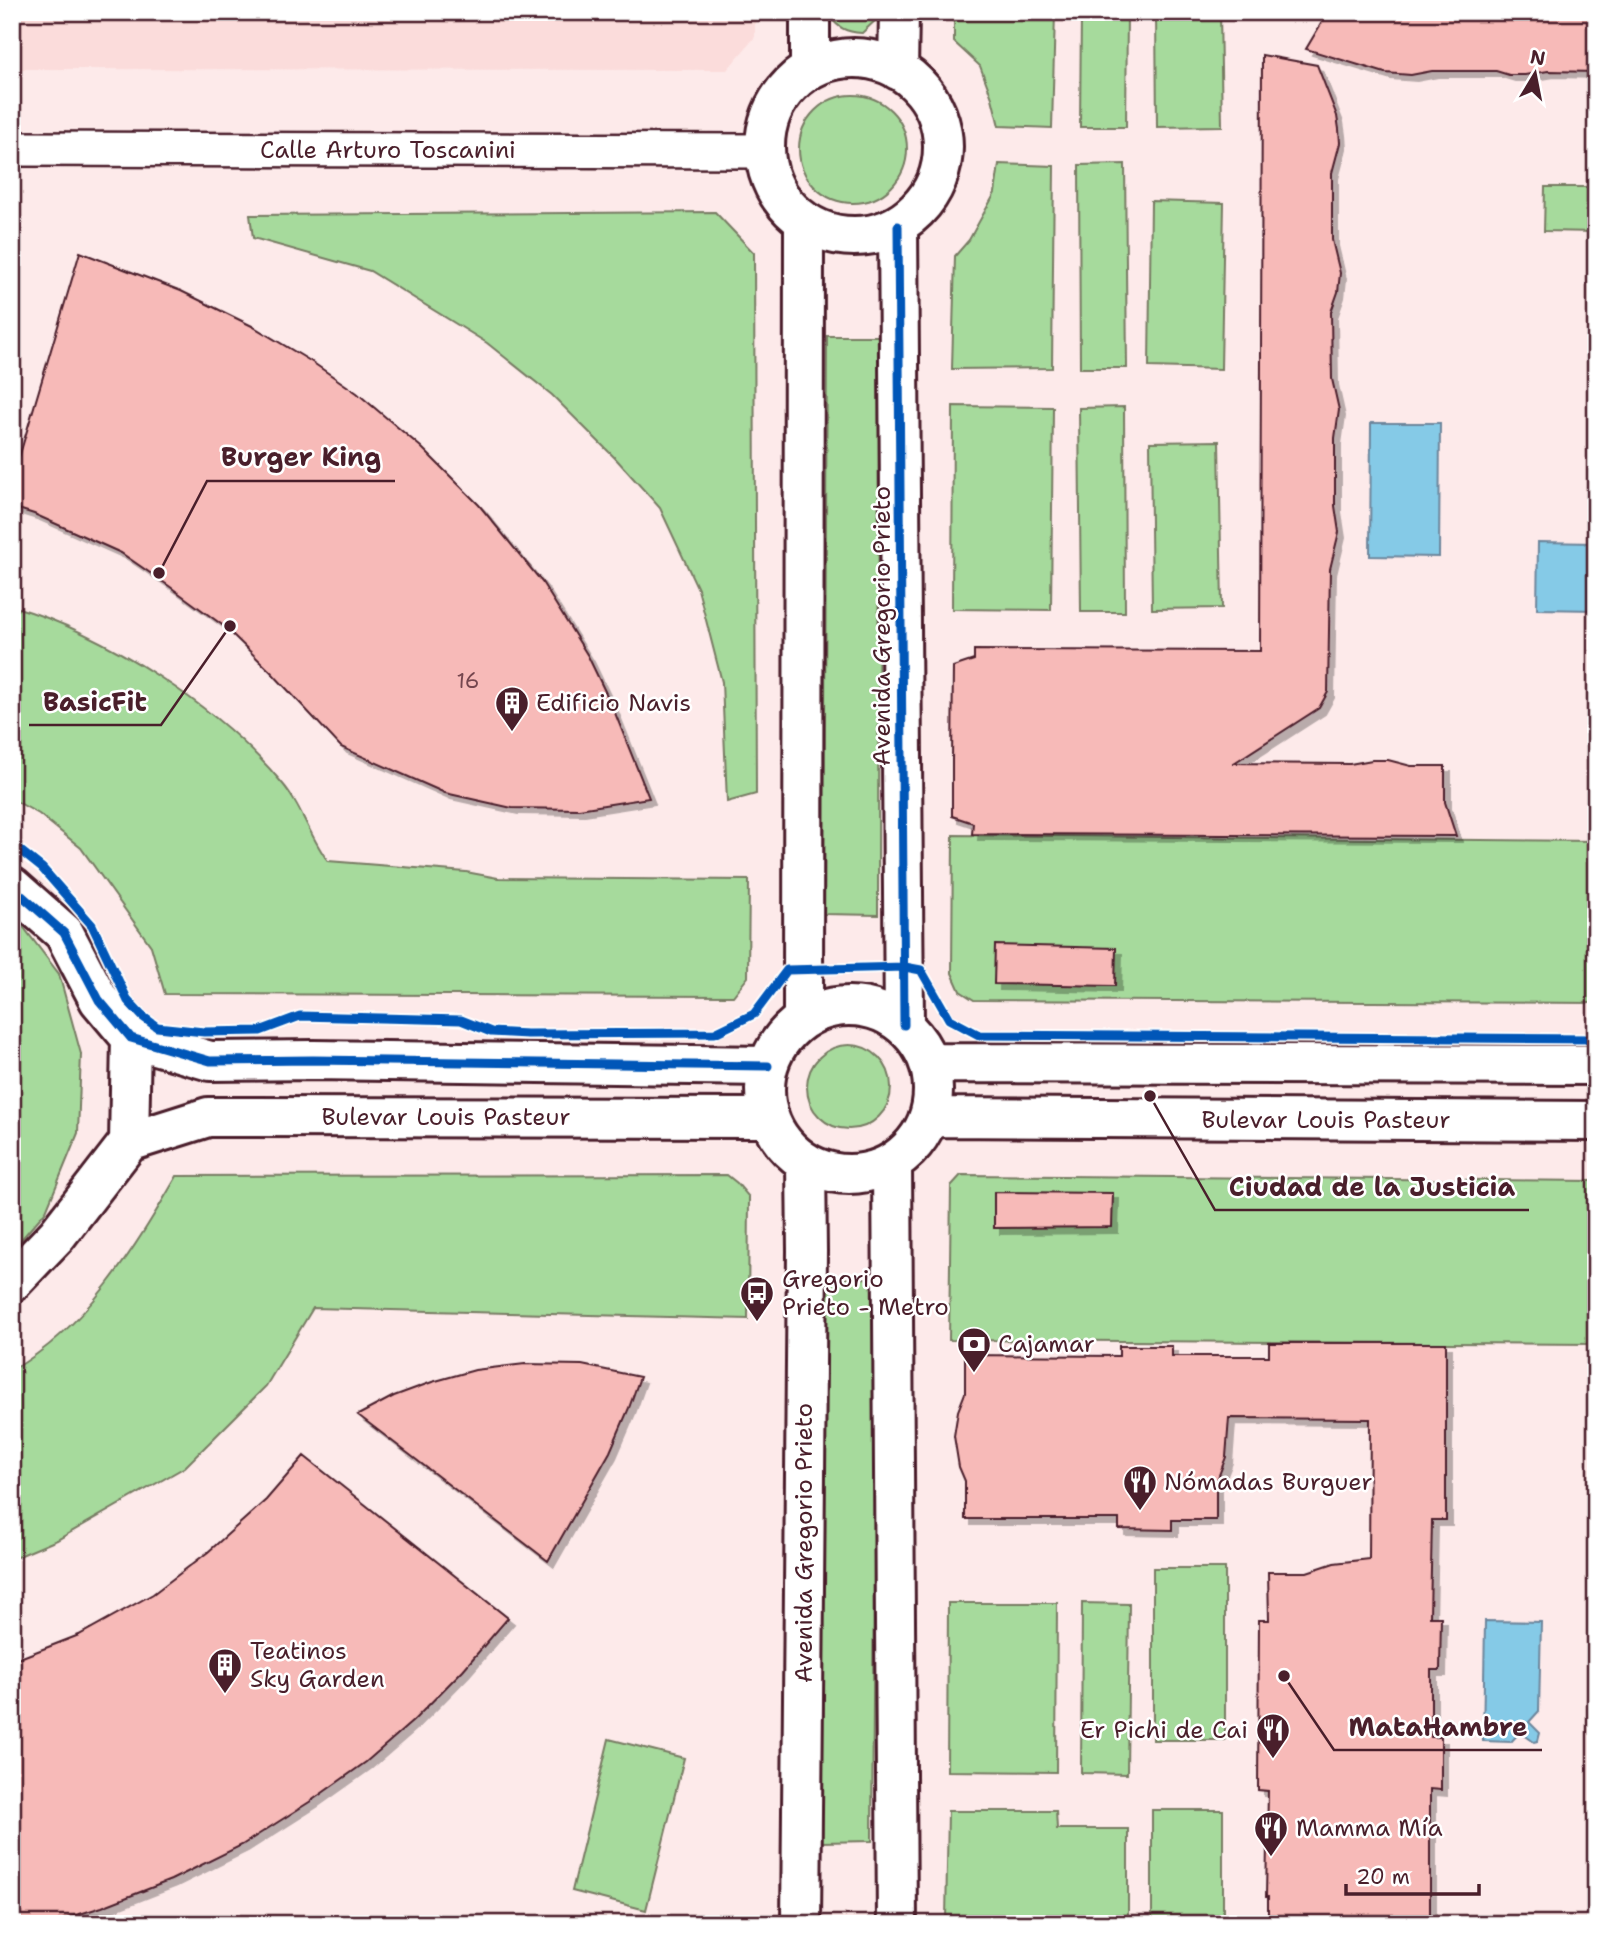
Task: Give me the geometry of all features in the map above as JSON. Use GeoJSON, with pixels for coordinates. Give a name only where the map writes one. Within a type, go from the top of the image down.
{"type":"FeatureCollection","features":[{"type":"Feature","properties":{"kind":"street"},"geometry":{"type":"LineString","coordinates":[[810,12],[810,67]]}},
{"type":"Feature","properties":{"kind":"street"},"geometry":{"type":"LineString","coordinates":[[898,70],[899,12]]}},
{"type":"Feature","properties":{"kind":"street"},"geometry":{"type":"LineString","coordinates":[[860,57],[898,70],[910,77],[939,114],[944,156],[933,192],[898,226],[852,238],[803,223],[773,187],[763,150],[774,106],[810,67],[860,57]]}},
{"type":"Feature","properties":{"kind":"street","name":"Calle Arturo Toscanini"},"geometry":{"type":"LineString","coordinates":[[12,149],[763,150]]}},
{"type":"Feature","properties":{"kind":"street"},"geometry":{"type":"LineString","coordinates":[[803,223],[803,1019]]}},
{"type":"Feature","properties":{"kind":"street","name":"Avenida Gregorio Prieto"},"geometry":{"type":"LineString","coordinates":[[898,226],[904,1025]]}},
{"type":"Feature","properties":{"kind":"street"},"geometry":{"type":"LineString","coordinates":[[12,887],[64,933],[99,1000],[131,1038],[210,1061],[768,1066]]}},
{"type":"Feature","properties":{"kind":"street"},"geometry":{"type":"LineString","coordinates":[[855,1006],[881,1011],[904,1025],[920,1042],[930,1063],[935,1091],[930,1117],[916,1144],[892,1164],[849,1175],[806,1163],[789,1150],[767,1118],[764,1088],[768,1066],[781,1039],[803,1019],[828,1008],[855,1006]]}},
{"type":"Feature","properties":{"kind":"street"},"geometry":{"type":"LineString","coordinates":[[12,1282],[57,1235],[129,1142],[131,1038]]}},
{"type":"Feature","properties":{"kind":"street"},"geometry":{"type":"LineString","coordinates":[[930,1063],[1596,1065]]}},
{"type":"Feature","properties":{"kind":"street","name":"Bulevar Louis Pasteur"},"geometry":{"type":"LineString","coordinates":[[129,1142],[208,1117],[767,1118]]}},
{"type":"Feature","properties":{"kind":"street","name":"Bulevar Louis Pasteur"},"geometry":{"type":"LineString","coordinates":[[930,1117],[1596,1121]]}},
{"type":"Feature","properties":{"kind":"street","name":"Avenida Gregorio Prieto"},"geometry":{"type":"LineString","coordinates":[[801,1924],[806,1163]]}},
{"type":"Feature","properties":{"kind":"street"},"geometry":{"type":"LineString","coordinates":[[892,1164],[897,1924]]}},
{"type":"Feature","properties":{"kind":"shaded area"},"geometry":{"type":"Polygon","coordinates":[[[12,12],[755,12],[755,37],[727,70],[12,69],[12,12]]]}},
{"type":"Feature","properties":{"kind":"green space"},"geometry":{"type":"Polygon","coordinates":[[[829,12],[879,12],[879,17],[862,33],[839,26],[829,16],[829,12]]]}},
{"type":"Feature","properties":{"kind":"green space"},"geometry":{"type":"Polygon","coordinates":[[[954,12],[1055,12],[1052,128],[999,126],[980,66],[954,42],[954,12]]]}},
{"type":"Feature","properties":{"kind":"green space"},"geometry":{"type":"Polygon","coordinates":[[[1081,12],[1127,12],[1126,127],[1080,127],[1081,12]]]}},
{"type":"Feature","properties":{"kind":"green space"},"geometry":{"type":"Polygon","coordinates":[[[1156,12],[1220,12],[1222,126],[1157,127],[1156,12]]]}},
{"type":"Feature","properties":{"kind":"green space"},"geometry":{"type":"Polygon","coordinates":[[[853,95],[874,99],[891,111],[903,128],[907,149],[903,170],[891,187],[874,199],[853,203],[832,199],[815,187],[803,170],[799,149],[803,128],[815,111],[832,99],[853,95]]]}},
{"type":"Feature","properties":{"kind":"green space"},"geometry":{"type":"Polygon","coordinates":[[[999,164],[1054,166],[1052,368],[952,369],[955,256],[969,240],[995,193],[999,164]]]}},
{"type":"Feature","properties":{"kind":"green space"},"geometry":{"type":"Polygon","coordinates":[[[1125,164],[1127,368],[1080,368],[1079,165],[1125,164]]]}},
{"type":"Feature","properties":{"kind":"green space"},"geometry":{"type":"Polygon","coordinates":[[[1545,187],[1596,187],[1596,232],[1544,231],[1545,187]]]}},
{"type":"Feature","properties":{"kind":"green space"},"geometry":{"type":"Polygon","coordinates":[[[1151,201],[1224,203],[1221,369],[1149,367],[1151,201]]]}},
{"type":"Feature","properties":{"kind":"green space"},"geometry":{"type":"Polygon","coordinates":[[[715,212],[754,253],[756,794],[727,802],[722,682],[698,589],[660,508],[552,395],[487,343],[370,271],[253,238],[250,215],[715,212]]]}},
{"type":"Feature","properties":{"kind":"green space"},"geometry":{"type":"Polygon","coordinates":[[[827,336],[879,336],[878,915],[824,914],[827,336]]]}},
{"type":"Feature","properties":{"kind":"green space"},"geometry":{"type":"Polygon","coordinates":[[[953,406],[1053,407],[1051,610],[952,609],[953,406]]]}},
{"type":"Feature","properties":{"kind":"green space"},"geometry":{"type":"Polygon","coordinates":[[[1124,407],[1125,612],[1081,612],[1079,408],[1124,407]]]}},
{"type":"Feature","properties":{"kind":"green space"},"geometry":{"type":"Polygon","coordinates":[[[1219,441],[1222,608],[1152,609],[1150,442],[1219,441]]]}},
{"type":"Feature","properties":{"kind":"green space"},"geometry":{"type":"Polygon","coordinates":[[[12,606],[85,635],[123,654],[159,676],[227,727],[289,792],[328,861],[466,872],[498,878],[749,880],[748,977],[733,996],[165,994],[151,946],[81,848],[39,814],[12,799],[12,606]]]}},
{"type":"Feature","properties":{"kind":"green space"},"geometry":{"type":"Polygon","coordinates":[[[953,835],[1596,841],[1596,1003],[974,1000],[960,991],[952,973],[953,835]]]}},
{"type":"Feature","properties":{"kind":"green space"},"geometry":{"type":"Polygon","coordinates":[[[12,912],[59,974],[81,1054],[78,1133],[46,1211],[12,1250],[12,912]]]}},
{"type":"Feature","properties":{"kind":"green space"},"geometry":{"type":"Polygon","coordinates":[[[849,1045],[872,1052],[884,1064],[891,1087],[884,1110],[872,1122],[849,1129],[826,1122],[814,1110],[807,1087],[814,1064],[826,1052],[849,1045]]]}},
{"type":"Feature","properties":{"kind":"green space"},"geometry":{"type":"Polygon","coordinates":[[[727,1175],[749,1197],[748,1319],[313,1308],[266,1386],[185,1467],[57,1540],[12,1559],[12,1370],[39,1353],[86,1309],[126,1258],[177,1176],[727,1175]]]}},
{"type":"Feature","properties":{"kind":"green space"},"geometry":{"type":"Polygon","coordinates":[[[961,1175],[1596,1181],[1596,1344],[949,1340],[951,1186],[961,1175]]]}},
{"type":"Feature","properties":{"kind":"green space"},"geometry":{"type":"Polygon","coordinates":[[[876,1278],[872,1841],[822,1842],[824,1279],[876,1278]]]}},
{"type":"Feature","properties":{"kind":"green space"},"geometry":{"type":"Polygon","coordinates":[[[1153,1568],[1225,1568],[1225,1740],[1153,1740],[1153,1568]]]}},
{"type":"Feature","properties":{"kind":"green space"},"geometry":{"type":"Polygon","coordinates":[[[948,1603],[1057,1603],[1056,1772],[947,1771],[948,1603]]]}},
{"type":"Feature","properties":{"kind":"green space"},"geometry":{"type":"Polygon","coordinates":[[[1082,1603],[1129,1604],[1127,1774],[1081,1773],[1082,1603]]]}},
{"type":"Feature","properties":{"kind":"green space"},"geometry":{"type":"Polygon","coordinates":[[[609,1739],[684,1758],[646,1910],[572,1891],[609,1739]]]}},
{"type":"Feature","properties":{"kind":"green space"},"geometry":{"type":"Polygon","coordinates":[[[1152,1810],[1223,1810],[1223,1924],[1152,1924],[1152,1810]]]}},
{"type":"Feature","properties":{"kind":"green space"},"geometry":{"type":"Polygon","coordinates":[[[948,1811],[1056,1811],[1057,1829],[1128,1829],[1128,1924],[949,1924],[946,1919],[948,1811]]]}},
{"type":"Feature","properties":{"kind":"water"},"geometry":{"type":"Polygon","coordinates":[[[1371,423],[1440,423],[1439,557],[1370,556],[1371,423]]]}},
{"type":"Feature","properties":{"kind":"water"},"geometry":{"type":"Polygon","coordinates":[[[1538,542],[1596,543],[1596,610],[1537,609],[1538,542]]]}},
{"type":"Feature","properties":{"kind":"water"},"geometry":{"type":"Polygon","coordinates":[[[1485,1621],[1541,1622],[1539,1711],[1529,1722],[1540,1733],[1538,1741],[1534,1742],[1520,1732],[1511,1742],[1483,1741],[1485,1621]]]}},
{"type":"Feature","properties":{"kind":"building"},"geometry":{"type":"Polygon","coordinates":[[[1328,12],[1596,12],[1596,72],[1548,71],[1525,75],[1509,75],[1496,71],[1432,71],[1411,75],[1385,73],[1306,49],[1328,12]]]}},
{"type":"Feature","properties":{"kind":"building"},"geometry":{"type":"Polygon","coordinates":[[[1262,55],[1317,65],[1337,116],[1340,143],[1332,173],[1332,240],[1340,273],[1338,292],[1331,312],[1332,379],[1339,410],[1335,438],[1335,506],[1339,532],[1330,569],[1328,692],[1319,708],[1234,763],[1350,764],[1388,760],[1411,766],[1445,766],[1445,802],[1456,836],[972,834],[973,823],[952,816],[953,667],[974,660],[974,650],[1260,651],[1262,55]]]}},
{"type":"Feature","properties":{"kind":"building"},"geometry":{"type":"Polygon","coordinates":[[[80,252],[181,291],[252,326],[357,393],[421,447],[479,505],[542,582],[588,656],[613,708],[649,798],[579,809],[512,808],[445,793],[341,747],[225,627],[169,586],[121,553],[34,514],[12,507],[12,481],[80,252]]]}},
{"type":"Feature","properties":{"kind":"building"},"geometry":{"type":"Polygon","coordinates":[[[995,945],[1116,948],[1115,986],[994,984],[995,945]]]}},
{"type":"Feature","properties":{"kind":"building"},"geometry":{"type":"Polygon","coordinates":[[[994,1192],[1113,1193],[1112,1227],[994,1228],[994,1192]]]}},
{"type":"Feature","properties":{"kind":"building"},"geometry":{"type":"Polygon","coordinates":[[[1269,1343],[1446,1343],[1446,1520],[1432,1520],[1430,1617],[1441,1617],[1440,1670],[1431,1670],[1431,1737],[1441,1737],[1441,1790],[1430,1789],[1430,1924],[1268,1924],[1268,1791],[1258,1790],[1259,1620],[1269,1620],[1268,1572],[1307,1572],[1334,1563],[1369,1559],[1370,1419],[1229,1418],[1226,1457],[1216,1483],[1216,1520],[1172,1520],[1172,1530],[1119,1529],[1119,1519],[965,1519],[965,1481],[959,1467],[954,1436],[958,1411],[965,1393],[965,1355],[1119,1356],[1119,1346],[1172,1346],[1172,1356],[1269,1356],[1269,1343]]]}},
{"type":"Feature","properties":{"kind":"building"},"geometry":{"type":"Polygon","coordinates":[[[525,1364],[582,1365],[640,1377],[610,1452],[548,1561],[358,1415],[394,1396],[432,1382],[475,1370],[525,1364]]]}},
{"type":"Feature","properties":{"kind":"building","name":"Teatinos Sky Garden"},"geometry":{"type":"Polygon","coordinates":[[[304,1456],[508,1618],[463,1670],[413,1721],[366,1762],[242,1845],[171,1880],[102,1907],[48,1924],[12,1924],[12,1661],[79,1635],[153,1594],[208,1552],[266,1500],[304,1456]]]}},
{"type":"Feature","properties":{"kind":"cycle path"},"geometry":{"type":"LineString","coordinates":[[898,226],[904,1025]]}},
{"type":"Feature","properties":{"kind":"cycle path"},"geometry":{"type":"LineString","coordinates":[[12,844],[42,868],[92,925],[128,1001],[157,1027],[204,1032],[260,1031],[300,1016],[461,1020],[491,1032],[527,1034],[715,1033],[754,1014],[787,970],[905,967],[921,970],[949,1019],[979,1035],[1596,1039]]}},
{"type":"Feature","properties":{"kind":"cycle path"},"geometry":{"type":"LineString","coordinates":[[12,887],[64,933],[99,1000],[131,1038],[210,1061],[768,1066]]}},
{"type":"Feature","properties":{"kind":"place","name":"Burger King"},"geometry":{"type":"Point","coordinates":[159,573]}},
{"type":"Feature","properties":{"kind":"place","name":"BasicFit"},"geometry":{"type":"Point","coordinates":[230,626]}},
{"type":"Feature","properties":{"kind":"place","name":"Edificio Navis"},"geometry":{"type":"Point","coordinates":[512,733]}},
{"type":"Feature","properties":{"kind":"place","name":"Ciudad de la Justicia"},"geometry":{"type":"Point","coordinates":[1150,1096]}},
{"type":"Feature","properties":{"kind":"place","name":"Gregorio Prieto - Metro"},"geometry":{"type":"Point","coordinates":[757,1323]}},
{"type":"Feature","properties":{"kind":"place","name":"Cajamar"},"geometry":{"type":"Point","coordinates":[974,1374]}},
{"type":"Feature","properties":{"kind":"place","name":"Nómadas Burguer"},"geometry":{"type":"Point","coordinates":[1140,1512]}},
{"type":"Feature","properties":{"kind":"place","name":"MataHambre"},"geometry":{"type":"Point","coordinates":[1284,1676]}},
{"type":"Feature","properties":{"kind":"place","name":"Teatinos Sky Garden"},"geometry":{"type":"Point","coordinates":[225,1695]}},
{"type":"Feature","properties":{"kind":"place","name":"Er Pichi de Cai"},"geometry":{"type":"Point","coordinates":[1273,1760]}},
{"type":"Feature","properties":{"kind":"place","name":"Mamma Mía"},"geometry":{"type":"Point","coordinates":[1271,1858]}}]}
